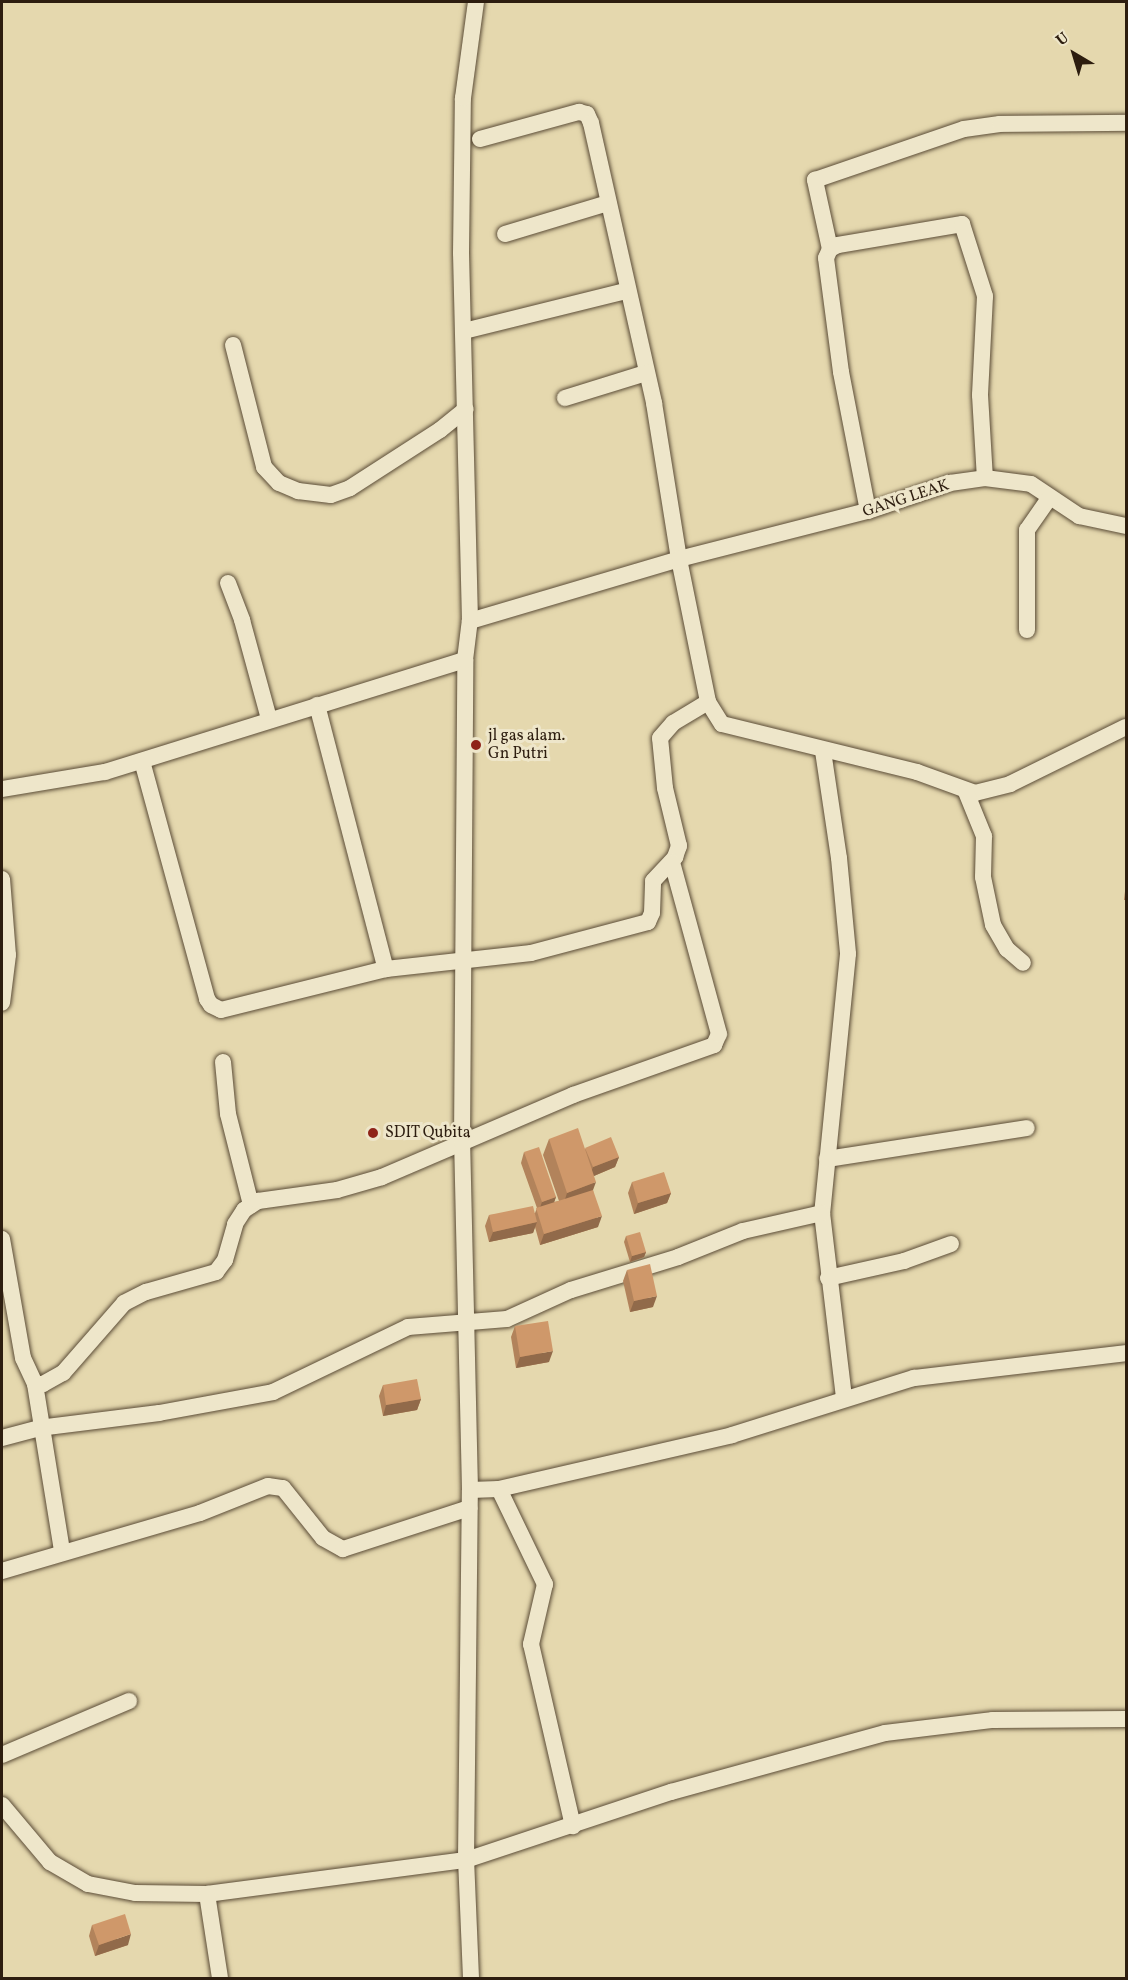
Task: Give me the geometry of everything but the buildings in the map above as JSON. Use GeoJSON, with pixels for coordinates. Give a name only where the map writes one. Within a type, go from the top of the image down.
{"type":"FeatureCollection","features":[{"type":"Feature","properties":{"kind":"street"},"geometry":{"type":"LineString","coordinates":[[471,1978],[466,1860],[470,1490],[468,1323],[462,1142],[466,961],[465,660],[470,621],[464,331],[463,98],[476,2]]}},
{"type":"Feature","properties":{"kind":"street"},"geometry":{"type":"LineString","coordinates":[[480,139],[573,113],[587,114],[626,291],[654,403],[679,559],[708,702],[717,719],[730,728],[917,772],[966,792],[986,792],[1010,784],[1126,727]]}},
{"type":"Feature","properties":{"kind":"street"},"geometry":{"type":"LineString","coordinates":[[868,511],[841,372],[826,258],[830,249],[815,180],[964,129],[1000,124],[1126,123]]}},
{"type":"Feature","properties":{"kind":"street"},"geometry":{"type":"LineString","coordinates":[[505,234],[608,203]]}},
{"type":"Feature","properties":{"kind":"street"},"geometry":{"type":"LineString","coordinates":[[830,249],[962,224],[985,296],[980,395],[985,478]]}},
{"type":"Feature","properties":{"kind":"street"},"geometry":{"type":"LineString","coordinates":[[464,331],[626,291]]}},
{"type":"Feature","properties":{"kind":"street"},"geometry":{"type":"LineString","coordinates":[[233,345],[264,467],[279,483],[298,491],[332,495],[350,488],[440,430],[466,409]]}},
{"type":"Feature","properties":{"kind":"street"},"geometry":{"type":"LineString","coordinates":[[565,398],[646,373]]}},
{"type":"Feature","properties":{"kind":"street","name":"GANG LEAK"},"geometry":{"type":"LineString","coordinates":[[470,621],[679,559],[868,511],[950,483],[985,478],[1031,484],[1079,516],[1126,526]]}},
{"type":"Feature","properties":{"kind":"street"},"geometry":{"type":"LineString","coordinates":[[1027,630],[1027,530],[1050,497]]}},
{"type":"Feature","properties":{"kind":"street"},"geometry":{"type":"LineString","coordinates":[[228,582],[242,620],[269,719]]}},
{"type":"Feature","properties":{"kind":"street"},"geometry":{"type":"LineString","coordinates":[[2,789],[48,784],[142,761],[269,719],[465,660]]}},
{"type":"Feature","properties":{"kind":"street"},"geometry":{"type":"LineString","coordinates":[[142,761],[211,1005],[230,1008],[386,969],[531,953],[643,924],[651,919],[653,881],[672,862],[679,840],[665,788],[660,738],[673,723],[708,702]]}},
{"type":"Feature","properties":{"kind":"street"},"geometry":{"type":"LineString","coordinates":[[317,705],[386,969]]}},
{"type":"Feature","properties":{"kind":"street"},"geometry":{"type":"LineString","coordinates":[[823,751],[839,858],[848,954],[836,1105],[826,1159],[822,1213],[844,1398]]}},
{"type":"Feature","properties":{"kind":"street"},"geometry":{"type":"LineString","coordinates":[[966,792],[984,836],[983,877],[993,925],[1007,949],[1023,963]]}},
{"type":"Feature","properties":{"kind":"street"},"geometry":{"type":"LineString","coordinates":[[35,1384],[52,1380],[63,1373],[99,1327],[134,1297],[216,1272],[225,1260],[235,1224],[251,1204],[270,1197],[359,1184],[573,1095],[717,1043],[719,1034],[672,862]]}},
{"type":"Feature","properties":{"kind":"street"},"geometry":{"type":"LineString","coordinates":[[2,879],[8,955],[2,1003]]}},
{"type":"Feature","properties":{"kind":"street"},"geometry":{"type":"LineString","coordinates":[[223,1062],[228,1114],[251,1204]]}},
{"type":"Feature","properties":{"kind":"street"},"geometry":{"type":"LineString","coordinates":[[826,1159],[1027,1128]]}},
{"type":"Feature","properties":{"kind":"street"},"geometry":{"type":"LineString","coordinates":[[2,1438],[39,1428],[159,1413],[273,1392],[408,1327],[507,1319],[571,1290],[678,1257],[743,1231],[822,1213]]}},
{"type":"Feature","properties":{"kind":"street"},"geometry":{"type":"LineString","coordinates":[[2,1239],[18,1341],[35,1384],[39,1428],[62,1551]]}},
{"type":"Feature","properties":{"kind":"street"},"geometry":{"type":"LineString","coordinates":[[828,1278],[904,1261],[951,1244]]}},
{"type":"Feature","properties":{"kind":"street"},"geometry":{"type":"LineString","coordinates":[[470,1490],[499,1489],[732,1435],[844,1398],[914,1378],[1126,1353]]}},
{"type":"Feature","properties":{"kind":"street"},"geometry":{"type":"LineString","coordinates":[[2,1571],[62,1551],[200,1513],[268,1486],[284,1488],[323,1538],[343,1549],[469,1508]]}},
{"type":"Feature","properties":{"kind":"street"},"geometry":{"type":"LineString","coordinates":[[499,1489],[545,1584],[531,1644],[573,1826]]}},
{"type":"Feature","properties":{"kind":"street"},"geometry":{"type":"LineString","coordinates":[[2,1755],[129,1701]]}},
{"type":"Feature","properties":{"kind":"street"},"geometry":{"type":"LineString","coordinates":[[2,1805],[50,1862],[88,1884],[135,1893],[207,1894],[466,1860],[670,1792],[885,1733],[993,1720],[1126,1719]]}},
{"type":"Feature","properties":{"kind":"street"},"geometry":{"type":"LineString","coordinates":[[207,1894],[220,1978]]}},
{"type":"Feature","properties":{"kind":"place","name":"jl gas alam. Gn Putri"},"geometry":{"type":"Point","coordinates":[476,745]}},
{"type":"Feature","properties":{"kind":"place","name":"SDIT Qubita"},"geometry":{"type":"Point","coordinates":[373,1133]}}]}
